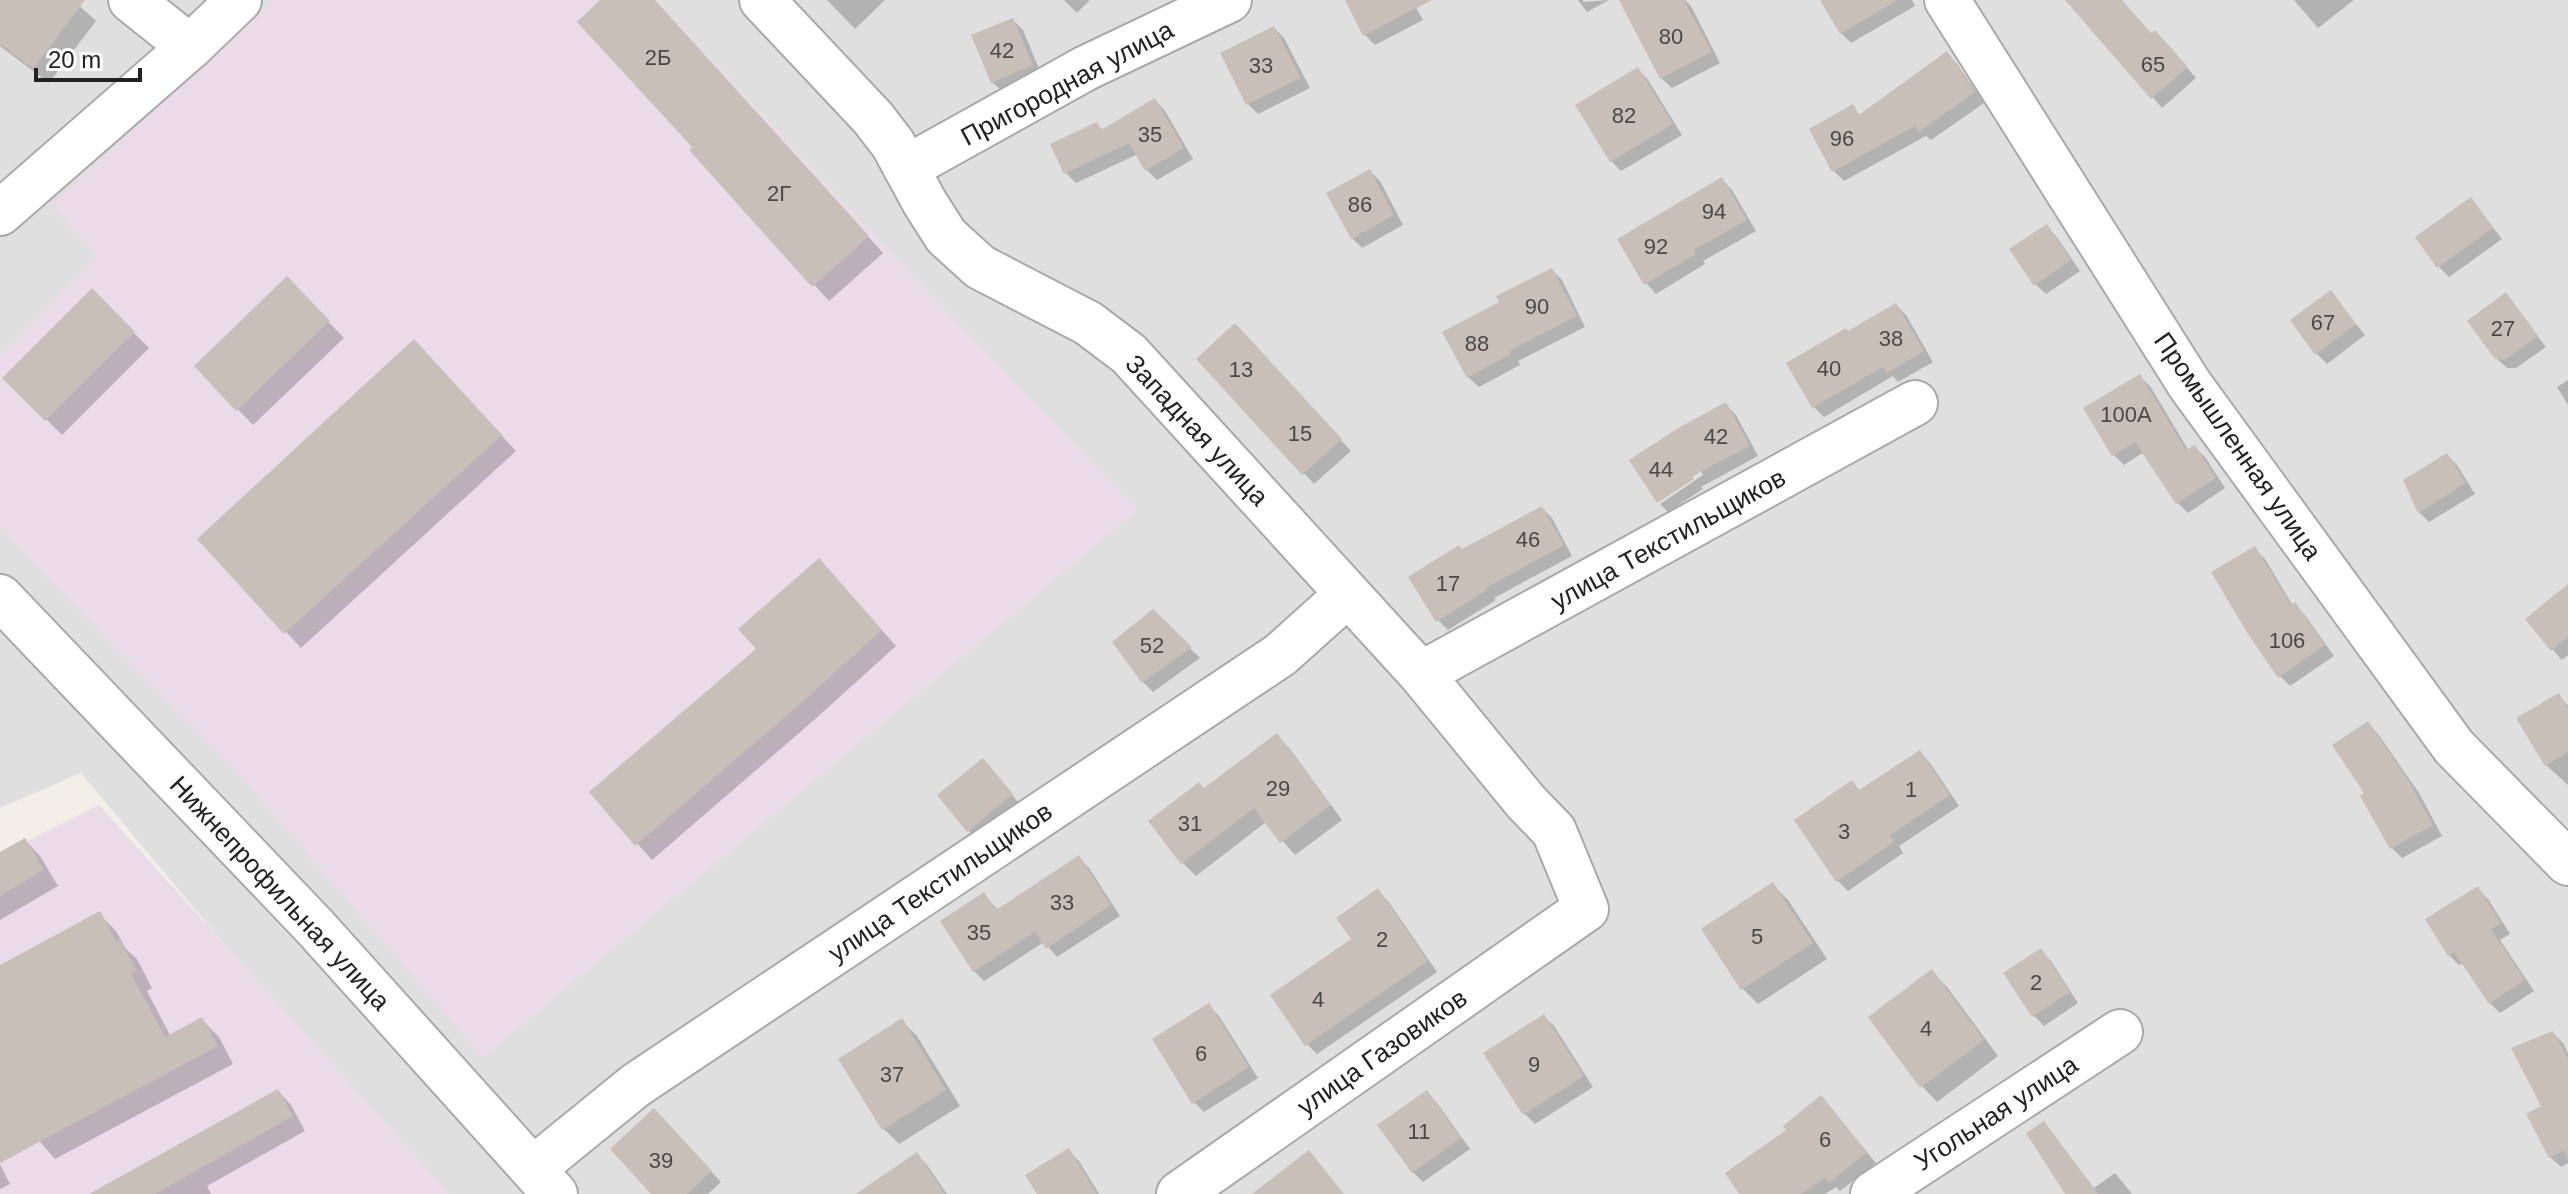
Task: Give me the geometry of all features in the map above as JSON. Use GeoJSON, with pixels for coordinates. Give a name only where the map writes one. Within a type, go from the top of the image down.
{"type":"FeatureCollection","features":[{"type":"Feature","properties":{"kind":"street"},"geometry":{"type":"LineString","coordinates":[[131,0],[190,47]]}},
{"type":"Feature","properties":{"kind":"street"},"geometry":{"type":"LineString","coordinates":[[0,213],[190,47],[239,0]]}},
{"type":"Feature","properties":{"kind":"street","name":"Западная улица"},"geometry":{"type":"LineString","coordinates":[[762,0],[873,118],[893,144],[946,236],[980,267],[1088,323],[1129,354],[1421,674],[1526,802],[1554,831],[1586,909]]}},
{"type":"Feature","properties":{"kind":"street","name":"Пригородная улица"},"geometry":{"type":"LineString","coordinates":[[906,168],[1086,68],[1229,0]]}},
{"type":"Feature","properties":{"kind":"street","name":"Промышленная улица"},"geometry":{"type":"LineString","coordinates":[[1947,0],[2190,385],[2454,747],[2568,863]]}},
{"type":"Feature","properties":{"kind":"street","name":"улица Текстильщиков"},"geometry":{"type":"LineString","coordinates":[[1421,674],[1915,403]]}},
{"type":"Feature","properties":{"kind":"street","name":"улица Текстильщиков"},"geometry":{"type":"LineString","coordinates":[[544,1181],[636,1085],[1280,655],[1347,595]]}},
{"type":"Feature","properties":{"kind":"street","name":"Нижнепрофильная улица"},"geometry":{"type":"LineString","coordinates":[[0,597],[315,927],[544,1181]]}},
{"type":"Feature","properties":{"kind":"street","name":"улица Газовиков"},"geometry":{"type":"LineString","coordinates":[[1179,1194],[1586,909]]}},
{"type":"Feature","properties":{"kind":"street","name":"Угольная улица"},"geometry":{"type":"LineString","coordinates":[[1873,1194],[2120,1032]]}},
{"type":"Feature","properties":{"kind":"shaded area"},"geometry":{"type":"Polygon","coordinates":[[[0,0],[2568,0],[2568,1194],[433,1194],[81,773],[0,808],[0,0]]]}},
{"type":"Feature","properties":{"kind":"shaded area"},"geometry":{"type":"Polygon","coordinates":[[[274,0],[656,0],[880,242],[1137,510],[483,1057],[239,774],[0,528],[0,357],[98,256],[52,205],[274,0]]]}},
{"type":"Feature","properties":{"kind":"shaded area"},"geometry":{"type":"Polygon","coordinates":[[[99,805],[449,1194],[0,1194],[0,855],[99,805]]]}},
{"type":"Feature","properties":{"kind":"building"},"geometry":{"type":"Polygon","coordinates":[[[0,0],[85,0],[33,69],[0,44],[0,0]]]}},
{"type":"Feature","properties":{"kind":"building"},"geometry":{"type":"Polygon","coordinates":[[[600,0],[655,0],[869,236],[812,287],[689,150],[692,147],[577,22],[600,0]]]}},
{"type":"Feature","properties":{"kind":"building"},"geometry":{"type":"Polygon","coordinates":[[[1345,0],[1432,0],[1363,36],[1345,0]]]}},
{"type":"Feature","properties":{"kind":"building"},"geometry":{"type":"Polygon","coordinates":[[[1619,0],[1684,0],[1712,52],[1660,79],[1619,0]]]}},
{"type":"Feature","properties":{"kind":"building"},"geometry":{"type":"Polygon","coordinates":[[[1820,0],[1898,0],[1840,34],[1820,0]]]}},
{"type":"Feature","properties":{"kind":"building"},"geometry":{"type":"Polygon","coordinates":[[[2065,0],[2122,0],[2151,33],[2155,30],[2188,67],[2151,99],[2065,0]]]}},
{"type":"Feature","properties":{"kind":"building"},"geometry":{"type":"Polygon","coordinates":[[[1013,18],[1033,65],[991,83],[971,35],[1013,18]]]}},
{"type":"Feature","properties":{"kind":"building"},"geometry":{"type":"Polygon","coordinates":[[[1274,26],[1301,78],[1246,105],[1220,53],[1274,26]]]}},
{"type":"Feature","properties":{"kind":"building"},"geometry":{"type":"Polygon","coordinates":[[[1947,51],[1975,92],[1919,132],[1915,126],[1832,172],[1809,129],[1853,104],[1859,115],[1947,51]]]}},
{"type":"Feature","properties":{"kind":"building"},"geometry":{"type":"Polygon","coordinates":[[[1638,67],[1673,124],[1610,162],[1575,105],[1638,67]]]}},
{"type":"Feature","properties":{"kind":"building"},"geometry":{"type":"Polygon","coordinates":[[[1155,98],[1184,148],[1145,171],[1129,143],[1064,174],[1050,144],[1097,122],[1101,130],[1155,98]]]}},
{"type":"Feature","properties":{"kind":"building"},"geometry":{"type":"Polygon","coordinates":[[[1370,169],[1394,215],[1351,239],[1326,193],[1370,169]]]}},
{"type":"Feature","properties":{"kind":"building"},"geometry":{"type":"Polygon","coordinates":[[[1722,177],[1747,220],[1694,250],[1696,254],[1644,285],[1617,239],[1722,177]]]}},
{"type":"Feature","properties":{"kind":"building"},"geometry":{"type":"Polygon","coordinates":[[[2471,197],[2493,228],[2437,268],[2415,237],[2471,197]]]}},
{"type":"Feature","properties":{"kind":"building"},"geometry":{"type":"Polygon","coordinates":[[[2047,224],[2071,260],[2034,286],[2009,249],[2047,224]]]}},
{"type":"Feature","properties":{"kind":"building"},"geometry":{"type":"Polygon","coordinates":[[[1552,268],[1577,316],[1509,351],[1511,354],[1467,378],[1442,332],[1499,302],[1496,296],[1552,268]]]}},
{"type":"Feature","properties":{"kind":"building"},"geometry":{"type":"Polygon","coordinates":[[[287,276],[330,321],[236,411],[194,366],[287,276]]]}},
{"type":"Feature","properties":{"kind":"building"},"geometry":{"type":"Polygon","coordinates":[[[92,288],[135,332],[45,421],[2,378],[92,288]]]}},
{"type":"Feature","properties":{"kind":"building"},"geometry":{"type":"Polygon","coordinates":[[[2331,290],[2356,324],[2315,355],[2290,320],[2331,290]]]}},
{"type":"Feature","properties":{"kind":"building"},"geometry":{"type":"Polygon","coordinates":[[[2506,292],[2538,336],[2506,359],[2495,359],[2467,321],[2506,292]]]}},
{"type":"Feature","properties":{"kind":"building"},"geometry":{"type":"Polygon","coordinates":[[[1896,303],[1924,351],[1887,373],[1883,367],[1812,408],[1786,363],[1896,303]]]}},
{"type":"Feature","properties":{"kind":"building"},"geometry":{"type":"Polygon","coordinates":[[[1235,323],[1342,439],[1302,475],[1196,359],[1235,323]]]}},
{"type":"Feature","properties":{"kind":"building"},"geometry":{"type":"Polygon","coordinates":[[[414,339],[502,435],[284,634],[197,539],[414,339]]]}},
{"type":"Feature","properties":{"kind":"building"},"geometry":{"type":"Polygon","coordinates":[[[2140,374],[2186,450],[2195,445],[2216,478],[2176,504],[2135,442],[2112,456],[2083,408],[2140,374]]]}},
{"type":"Feature","properties":{"kind":"building"},"geometry":{"type":"Polygon","coordinates":[[[1726,402],[1750,446],[1692,476],[1694,479],[1657,503],[1629,460],[1726,402]]]}},
{"type":"Feature","properties":{"kind":"building"},"geometry":{"type":"Polygon","coordinates":[[[2447,453],[2466,483],[2418,513],[2403,480],[2447,453]]]}},
{"type":"Feature","properties":{"kind":"building"},"geometry":{"type":"Polygon","coordinates":[[[1542,506],[1564,545],[1486,588],[1436,622],[1408,577],[1459,545],[1462,549],[1542,506]]]}},
{"type":"Feature","properties":{"kind":"building"},"geometry":{"type":"Polygon","coordinates":[[[2255,546],[2291,605],[2295,602],[2325,645],[2278,678],[2211,572],[2255,546]]]}},
{"type":"Feature","properties":{"kind":"building"},"geometry":{"type":"Polygon","coordinates":[[[819,558],[882,630],[635,846],[589,792],[756,649],[738,629],[819,558]]]}},
{"type":"Feature","properties":{"kind":"building"},"geometry":{"type":"Polygon","coordinates":[[[2568,584],[2568,637],[2551,651],[2525,619],[2568,584]]]}},
{"type":"Feature","properties":{"kind":"building"},"geometry":{"type":"Polygon","coordinates":[[[1153,609],[1192,647],[1142,683],[1112,642],[1153,609]]]}},
{"type":"Feature","properties":{"kind":"building"},"geometry":{"type":"Polygon","coordinates":[[[2559,693],[2568,709],[2568,752],[2545,766],[2516,718],[2559,693]]]}},
{"type":"Feature","properties":{"kind":"building"},"geometry":{"type":"Polygon","coordinates":[[[2368,721],[2409,781],[2433,825],[2390,849],[2360,796],[2364,793],[2332,745],[2368,721]]]}},
{"type":"Feature","properties":{"kind":"building"},"geometry":{"type":"Polygon","coordinates":[[[1277,733],[1331,805],[1280,843],[1254,808],[1181,864],[1148,821],[1199,782],[1204,788],[1277,733]]]}},
{"type":"Feature","properties":{"kind":"building"},"geometry":{"type":"Polygon","coordinates":[[[1920,750],[1950,795],[1890,835],[1894,842],[1836,882],[1794,820],[1852,780],[1859,790],[1920,750]]]}},
{"type":"Feature","properties":{"kind":"building"},"geometry":{"type":"Polygon","coordinates":[[[983,758],[1013,794],[967,832],[937,795],[983,758]]]}},
{"type":"Feature","properties":{"kind":"building"},"geometry":{"type":"Polygon","coordinates":[[[25,838],[44,870],[0,896],[0,852],[25,838]]]}},
{"type":"Feature","properties":{"kind":"building"},"geometry":{"type":"Polygon","coordinates":[[[1079,855],[1111,905],[1046,949],[1035,932],[973,972],[940,921],[984,892],[996,910],[1079,855]]]}},
{"type":"Feature","properties":{"kind":"building"},"geometry":{"type":"Polygon","coordinates":[[[1773,882],[1813,943],[1741,990],[1701,929],[1773,882]]]}},
{"type":"Feature","properties":{"kind":"building"},"geometry":{"type":"Polygon","coordinates":[[[2478,886],[2501,923],[2491,929],[2525,980],[2489,1004],[2454,952],[2448,956],[2425,919],[2478,886]]]}},
{"type":"Feature","properties":{"kind":"building"},"geometry":{"type":"Polygon","coordinates":[[[1378,888],[1428,961],[1305,1046],[1270,995],[1351,939],[1336,918],[1378,888]]]}},
{"type":"Feature","properties":{"kind":"building"},"geometry":{"type":"Polygon","coordinates":[[[100,911],[137,971],[131,974],[165,1037],[202,1017],[218,1046],[0,1163],[0,965],[100,911]]]}},
{"type":"Feature","properties":{"kind":"building"},"geometry":{"type":"Polygon","coordinates":[[[2041,948],[2070,992],[2032,1017],[2003,973],[2041,948]]]}},
{"type":"Feature","properties":{"kind":"building"},"geometry":{"type":"Polygon","coordinates":[[[1932,969],[1984,1040],[1920,1088],[1868,1017],[1932,969]]]}},
{"type":"Feature","properties":{"kind":"building"},"geometry":{"type":"Polygon","coordinates":[[[1209,1003],[1249,1067],[1192,1104],[1152,1039],[1209,1003]]]}},
{"type":"Feature","properties":{"kind":"building"},"geometry":{"type":"Polygon","coordinates":[[[1544,1014],[1584,1076],[1523,1115],[1483,1053],[1544,1014]]]}},
{"type":"Feature","properties":{"kind":"building"},"geometry":{"type":"Polygon","coordinates":[[[902,1018],[946,1090],[882,1130],[838,1059],[902,1018]]]}},
{"type":"Feature","properties":{"kind":"building"},"geometry":{"type":"Polygon","coordinates":[[[2553,1031],[2568,1058],[2568,1159],[2564,1150],[2549,1158],[2526,1114],[2541,1106],[2511,1048],[2553,1031]]]}},
{"type":"Feature","properties":{"kind":"building"},"geometry":{"type":"Polygon","coordinates":[[[278,1089],[293,1116],[155,1194],[89,1194],[278,1089]]]}},
{"type":"Feature","properties":{"kind":"building"},"geometry":{"type":"Polygon","coordinates":[[[1427,1090],[1461,1138],[1412,1173],[1377,1125],[1427,1090]]]}},
{"type":"Feature","properties":{"kind":"building"},"geometry":{"type":"Polygon","coordinates":[[[1821,1095],[1867,1152],[1829,1183],[1825,1178],[1801,1194],[1739,1194],[1725,1173],[1786,1130],[1783,1126],[1821,1095]]]}},
{"type":"Feature","properties":{"kind":"building"},"geometry":{"type":"Polygon","coordinates":[[[654,1108],[712,1171],[687,1194],[651,1194],[610,1149],[654,1108]]]}},
{"type":"Feature","properties":{"kind":"building"},"geometry":{"type":"Polygon","coordinates":[[[2044,1121],[2098,1194],[2065,1194],[2026,1133],[2044,1121]]]}},
{"type":"Feature","properties":{"kind":"building"},"geometry":{"type":"Polygon","coordinates":[[[1069,1148],[1097,1194],[1037,1194],[1025,1175],[1069,1148]]]}},
{"type":"Feature","properties":{"kind":"building"},"geometry":{"type":"Polygon","coordinates":[[[1309,1150],[1344,1194],[1252,1194],[1309,1150]]]}},
{"type":"Feature","properties":{"kind":"building"},"geometry":{"type":"Polygon","coordinates":[[[917,1152],[945,1194],[856,1194],[917,1152]]]}}]}
